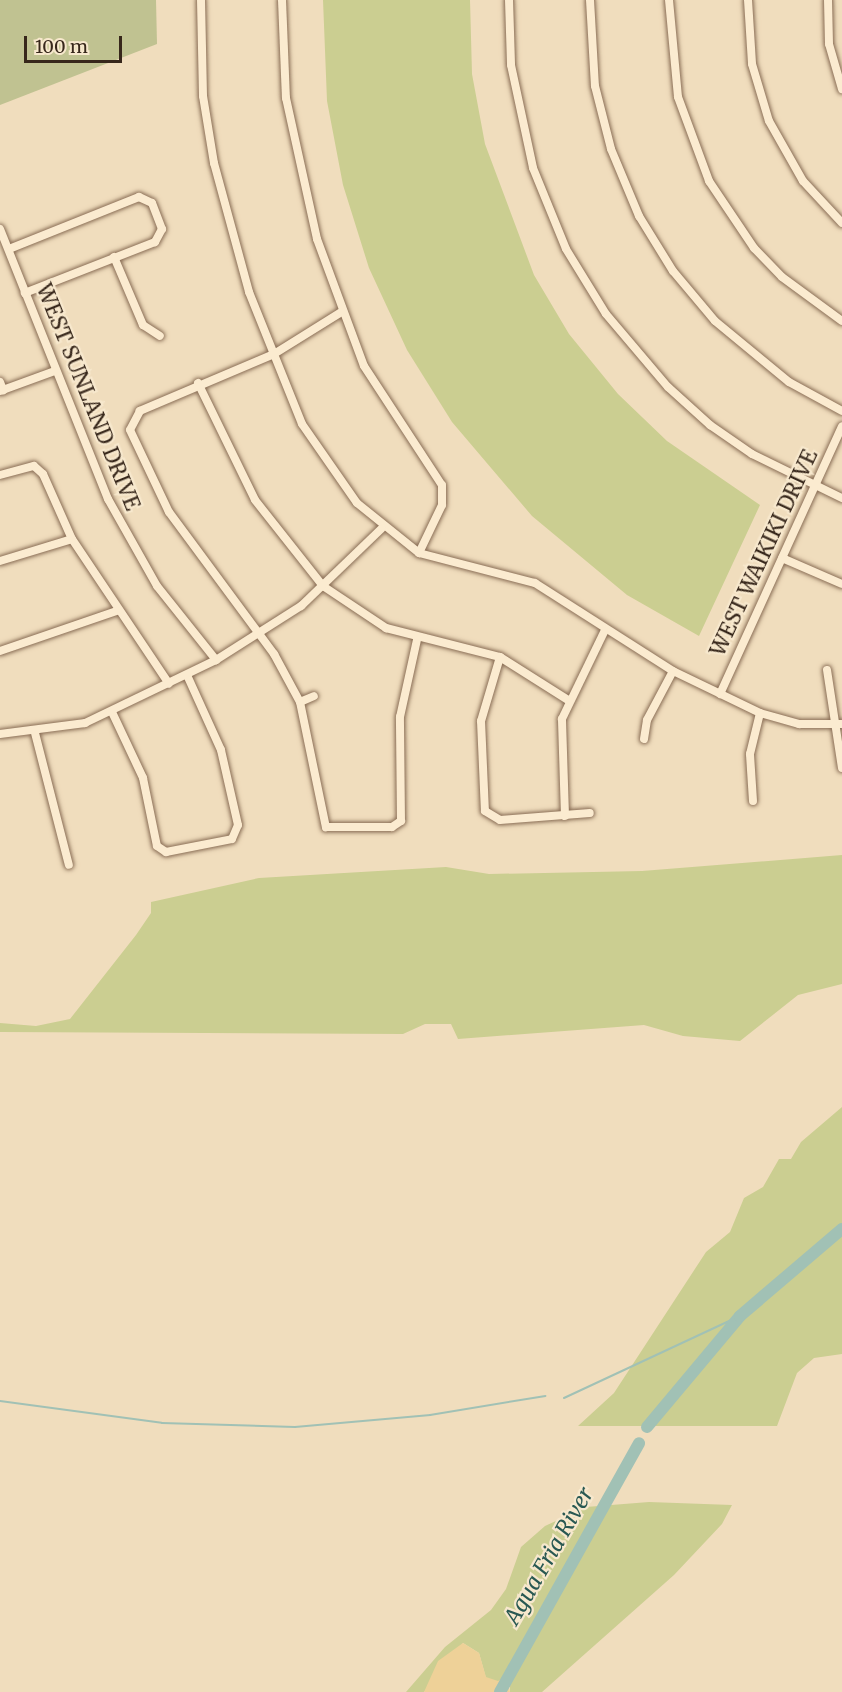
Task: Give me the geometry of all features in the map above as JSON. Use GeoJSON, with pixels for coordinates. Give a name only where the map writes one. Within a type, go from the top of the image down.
{"type":"FeatureCollection","features":[{"type":"Feature","properties":{"kind":"street"},"geometry":{"type":"LineString","coordinates":[[201,0],[203,96],[214,163],[249,292],[302,424],[357,503],[382,528],[419,553],[506,574],[562,598],[605,630],[673,671],[760,713],[799,724],[840,724]]}},
{"type":"Feature","properties":{"kind":"street"},"geometry":{"type":"LineString","coordinates":[[282,0],[286,98],[300,174],[343,311],[364,366],[439,478],[443,494],[419,553]]}},
{"type":"Feature","properties":{"kind":"street"},"geometry":{"type":"LineString","coordinates":[[509,0],[511,65],[533,168],[566,249],[606,314],[660,379],[710,425],[814,487],[842,498]]}},
{"type":"Feature","properties":{"kind":"street"},"geometry":{"type":"LineString","coordinates":[[590,0],[596,86],[611,149],[639,216],[673,271],[715,321],[789,382],[842,411]]}},
{"type":"Feature","properties":{"kind":"street"},"geometry":{"type":"LineString","coordinates":[[669,0],[678,97],[710,181],[754,248],[782,277],[842,321]]}},
{"type":"Feature","properties":{"kind":"street"},"geometry":{"type":"LineString","coordinates":[[748,0],[752,64],[769,121],[803,181],[842,223]]}},
{"type":"Feature","properties":{"kind":"street"},"geometry":{"type":"LineString","coordinates":[[828,0],[829,44],[842,89]]}},
{"type":"Feature","properties":{"kind":"street"},"geometry":{"type":"LineString","coordinates":[[9,249],[147,198],[161,237],[25,293]]}},
{"type":"Feature","properties":{"kind":"street","name":"WEST SUNLAND DRIVE"},"geometry":{"type":"LineString","coordinates":[[0,230],[55,371],[129,542],[216,660]]}},
{"type":"Feature","properties":{"kind":"street"},"geometry":{"type":"LineString","coordinates":[[114,257],[143,325],[160,336]]}},
{"type":"Feature","properties":{"kind":"street"},"geometry":{"type":"LineString","coordinates":[[343,311],[274,354],[198,383],[130,421],[143,464],[169,512],[260,636],[300,702],[326,828],[392,827],[401,821],[400,717],[417,640]]}},
{"type":"Feature","properties":{"kind":"street"},"geometry":{"type":"LineString","coordinates":[[1,388],[55,371]]}},
{"type":"Feature","properties":{"kind":"street"},"geometry":{"type":"LineString","coordinates":[[198,383],[255,500],[323,586],[353,610],[417,640],[500,657],[568,700]]}},
{"type":"Feature","properties":{"kind":"street","name":"WEST WAIKIKI DRIVE"},"geometry":{"type":"LineString","coordinates":[[720,694],[842,426]]}},
{"type":"Feature","properties":{"kind":"street"},"geometry":{"type":"LineString","coordinates":[[0,475],[34,466],[72,539],[117,611],[169,684]]}},
{"type":"Feature","properties":{"kind":"street"},"geometry":{"type":"LineString","coordinates":[[443,494],[455,494]]}},
{"type":"Feature","properties":{"kind":"street"},"geometry":{"type":"LineString","coordinates":[[0,734],[35,733],[112,712],[216,660],[260,636],[323,586],[382,528]]}},
{"type":"Feature","properties":{"kind":"street"},"geometry":{"type":"LineString","coordinates":[[0,561],[72,539]]}},
{"type":"Feature","properties":{"kind":"street"},"geometry":{"type":"LineString","coordinates":[[782,558],[842,584]]}},
{"type":"Feature","properties":{"kind":"street"},"geometry":{"type":"LineString","coordinates":[[506,574],[509,563]]}},
{"type":"Feature","properties":{"kind":"street"},"geometry":{"type":"LineString","coordinates":[[0,651],[117,611]]}},
{"type":"Feature","properties":{"kind":"street"},"geometry":{"type":"LineString","coordinates":[[565,816],[560,738],[568,700],[605,630]]}},
{"type":"Feature","properties":{"kind":"street"},"geometry":{"type":"LineString","coordinates":[[500,657],[481,721],[490,818],[590,813]]}},
{"type":"Feature","properties":{"kind":"street"},"geometry":{"type":"LineString","coordinates":[[827,670],[840,724],[842,768]]}},
{"type":"Feature","properties":{"kind":"street"},"geometry":{"type":"LineString","coordinates":[[645,739],[647,720],[673,671]]}},
{"type":"Feature","properties":{"kind":"street"},"geometry":{"type":"LineString","coordinates":[[112,712],[143,778],[161,850],[232,839],[237,833],[221,750],[187,675]]}},
{"type":"Feature","properties":{"kind":"street"},"geometry":{"type":"LineString","coordinates":[[300,702],[314,696]]}},
{"type":"Feature","properties":{"kind":"street"},"geometry":{"type":"LineString","coordinates":[[753,801],[750,754],[760,713]]}},
{"type":"Feature","properties":{"kind":"street"},"geometry":{"type":"LineString","coordinates":[[35,733],[69,865]]}},
{"type":"Feature","properties":{"kind":"green space"},"geometry":{"type":"Polygon","coordinates":[[[0,0],[156,0],[157,44],[0,105],[0,0]]]}},
{"type":"Feature","properties":{"kind":"green space"},"geometry":{"type":"Polygon","coordinates":[[[323,0],[470,0],[472,74],[485,144],[534,275],[569,334],[618,394],[667,441],[760,505],[699,636],[627,595],[532,516],[452,422],[407,350],[369,268],[343,185],[327,101],[323,0]]]}},
{"type":"Feature","properties":{"kind":"green space"},"geometry":{"type":"Polygon","coordinates":[[[842,855],[842,984],[798,995],[740,1041],[683,1036],[644,1025],[458,1039],[451,1024],[425,1024],[403,1034],[0,1032],[0,1023],[36,1026],[70,1019],[136,935],[151,913],[151,902],[259,878],[446,867],[489,874],[642,871],[842,855]]]}},
{"type":"Feature","properties":{"kind":"green space"},"geometry":{"type":"Polygon","coordinates":[[[842,1107],[842,1354],[814,1358],[797,1373],[777,1426],[578,1426],[614,1393],[706,1252],[730,1232],[744,1198],[763,1187],[779,1159],[791,1159],[801,1142],[842,1107]]]}},
{"type":"Feature","properties":{"kind":"green space"},"geometry":{"type":"Polygon","coordinates":[[[649,1502],[732,1505],[722,1524],[674,1575],[542,1692],[510,1692],[510,1687],[486,1678],[479,1653],[463,1643],[424,1692],[406,1692],[445,1647],[491,1610],[506,1589],[521,1547],[545,1526],[586,1507],[649,1502]]]}},
{"type":"Feature","properties":{"kind":"sand"},"geometry":{"type":"Polygon","coordinates":[[[463,1643],[479,1653],[486,1677],[498,1681],[507,1676],[510,1692],[424,1692],[438,1661],[463,1643]]]}},
{"type":"Feature","properties":{"kind":"waterway","name":"Agua Fria River"},"geometry":{"type":"LineString","coordinates":[[647,1427],[740,1316],[842,1229]]}},
{"type":"Feature","properties":{"kind":"waterway"},"geometry":{"type":"LineString","coordinates":[[564,1398],[740,1316]]}},
{"type":"Feature","properties":{"kind":"waterway"},"geometry":{"type":"LineString","coordinates":[[0,1401],[162,1423],[295,1427],[430,1415],[545,1396]]}},
{"type":"Feature","properties":{"kind":"waterway","name":"Agua Fria River"},"geometry":{"type":"LineString","coordinates":[[500,1692],[639,1443]]}}]}
